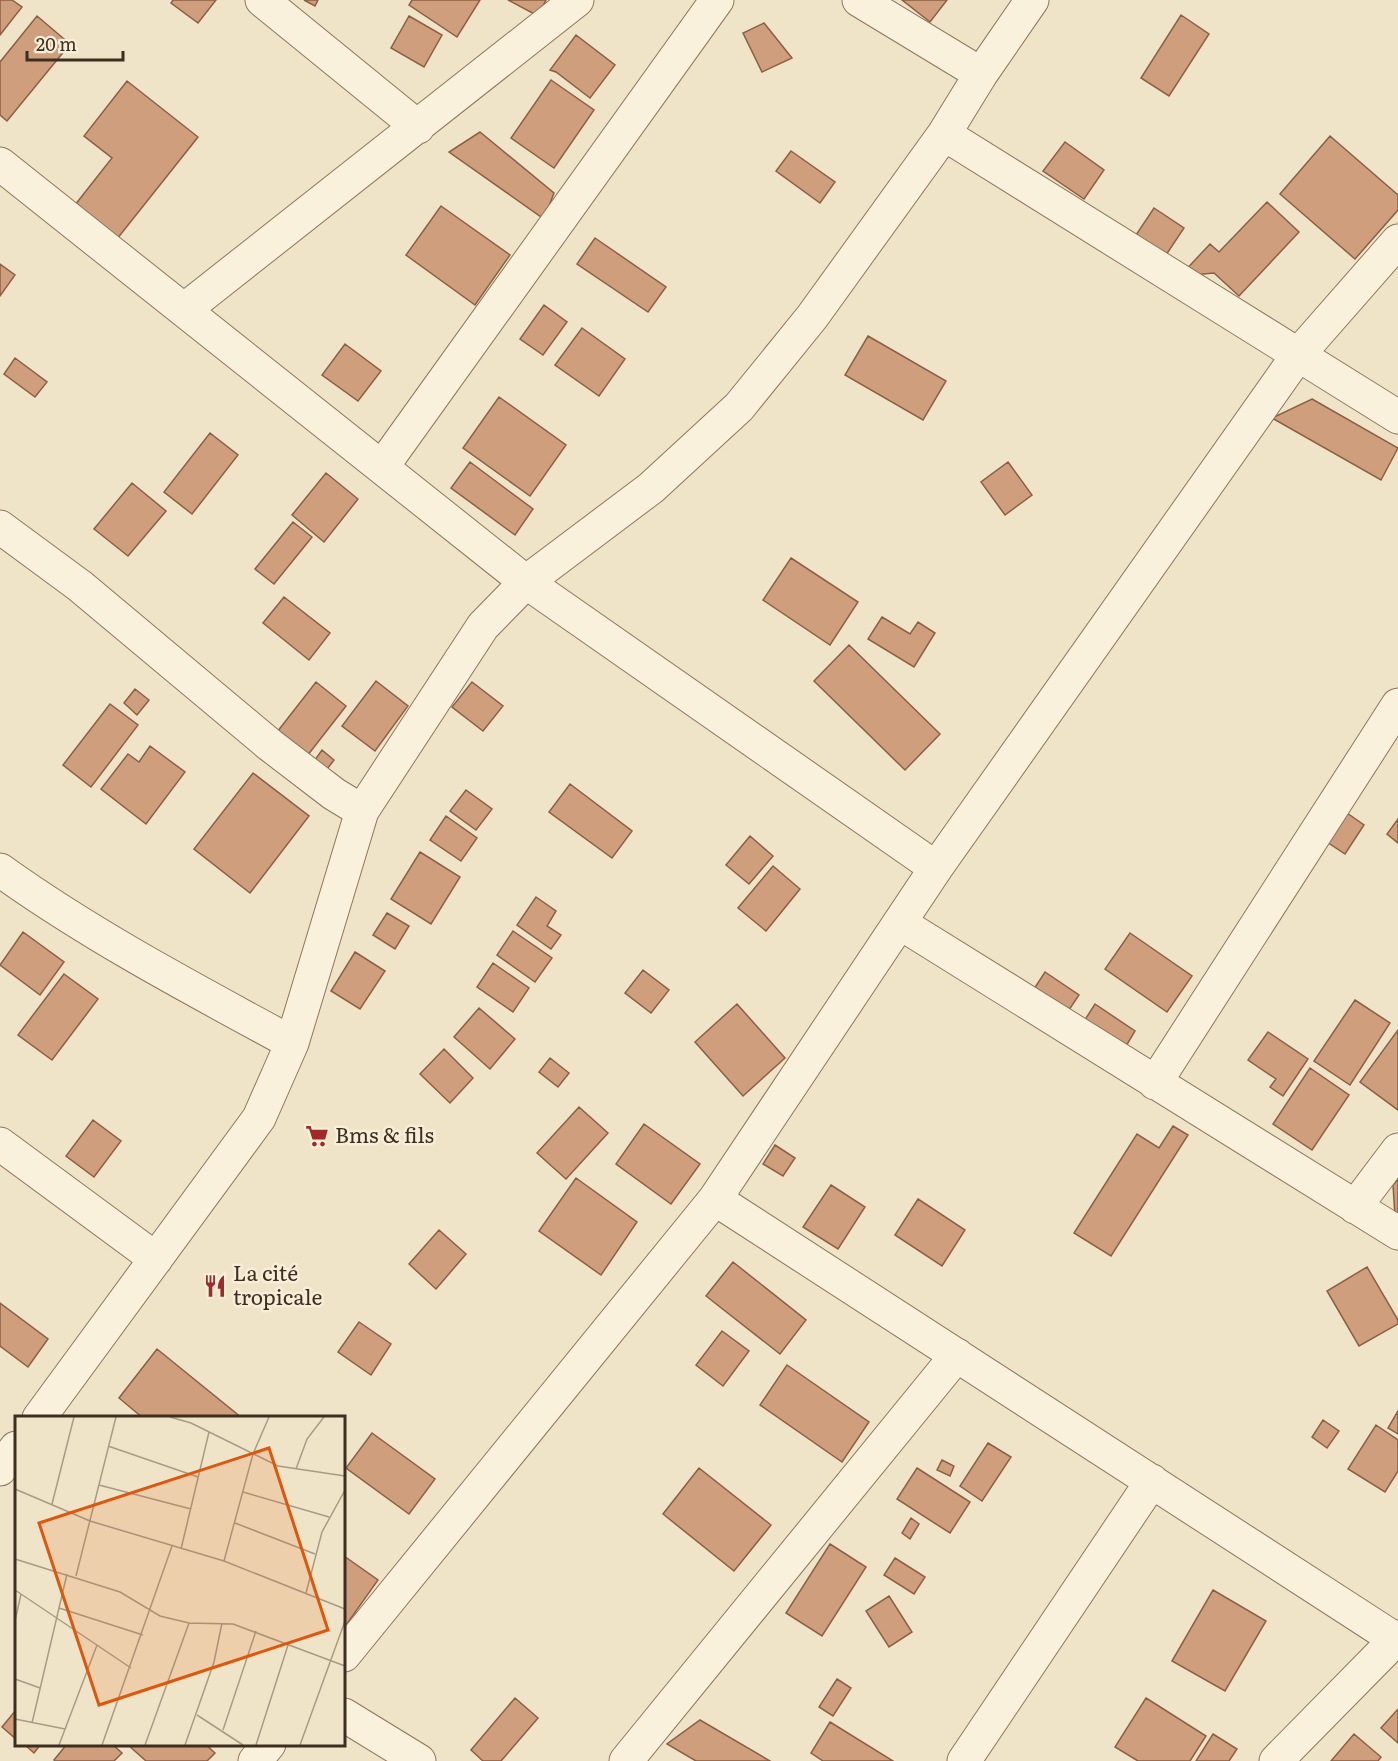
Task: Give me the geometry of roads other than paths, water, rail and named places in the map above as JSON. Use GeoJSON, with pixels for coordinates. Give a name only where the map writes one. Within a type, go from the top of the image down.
{"type":"FeatureCollection","features":[{"type":"Feature","properties":{"kind":"street"},"geometry":{"type":"LineString","coordinates":[[262,0],[418,127]]}},
{"type":"Feature","properties":{"kind":"street"},"geometry":{"type":"LineString","coordinates":[[184,310],[577,0]]}},
{"type":"Feature","properties":{"kind":"street"},"geometry":{"type":"LineString","coordinates":[[382,467],[717,0]]}},
{"type":"Feature","properties":{"kind":"street"},"geometry":{"type":"LineString","coordinates":[[859,0],[981,74]]}},
{"type":"Feature","properties":{"kind":"street"},"geometry":{"type":"LineString","coordinates":[[40,1416],[260,1118],[292,1043],[362,811],[483,626],[526,582],[651,488],[739,407],[812,317],[944,134],[981,74],[1032,0]]}},
{"type":"Feature","properties":{"kind":"street"},"geometry":{"type":"LineString","coordinates":[[944,134],[1398,417]]}},
{"type":"Feature","properties":{"kind":"street"},"geometry":{"type":"LineString","coordinates":[[0,164],[526,582],[936,868]]}},
{"type":"Feature","properties":{"kind":"street"},"geometry":{"type":"LineString","coordinates":[[345,1654],[715,1199],[936,868],[1298,355],[1398,241]]}},
{"type":"Feature","properties":{"kind":"street"},"geometry":{"type":"LineString","coordinates":[[0,527],[80,586],[270,745],[334,794],[362,811]]}},
{"type":"Feature","properties":{"kind":"street"},"geometry":{"type":"LineString","coordinates":[[1155,1083],[1398,705]]}},
{"type":"Feature","properties":{"kind":"street"},"geometry":{"type":"LineString","coordinates":[[0,870],[36,896],[147,963],[292,1043]]}},
{"type":"Feature","properties":{"kind":"street"},"geometry":{"type":"LineString","coordinates":[[900,923],[1398,1233]]}},
{"type":"Feature","properties":{"kind":"street"},"geometry":{"type":"LineString","coordinates":[[0,1144],[156,1259]]}},
{"type":"Feature","properties":{"kind":"street"},"geometry":{"type":"LineString","coordinates":[[1355,1207],[1398,1150]]}},
{"type":"Feature","properties":{"kind":"street"},"geometry":{"type":"LineString","coordinates":[[715,1199],[1397,1639],[1276,1761]]}},
{"type":"Feature","properties":{"kind":"street"},"geometry":{"type":"LineString","coordinates":[[626,1761],[957,1355]]}},
{"type":"Feature","properties":{"kind":"street"},"geometry":{"type":"LineString","coordinates":[[964,1761],[1152,1481]]}},
{"type":"Feature","properties":{"kind":"street"},"geometry":{"type":"LineString","coordinates":[[345,1716],[420,1761]]}},
{"type":"Feature","properties":{"kind":"street"},"geometry":{"type":"LineString","coordinates":[[255,1761],[267,1746]]}},
{"type":"Feature","properties":{"kind":"place","name":"Bms & fils"},"geometry":{"type":"Point","coordinates":[317,1136]}},
{"type":"Feature","properties":{"kind":"place","name":"La cité tropicale"},"geometry":{"type":"Point","coordinates":[215,1286]}}]}
